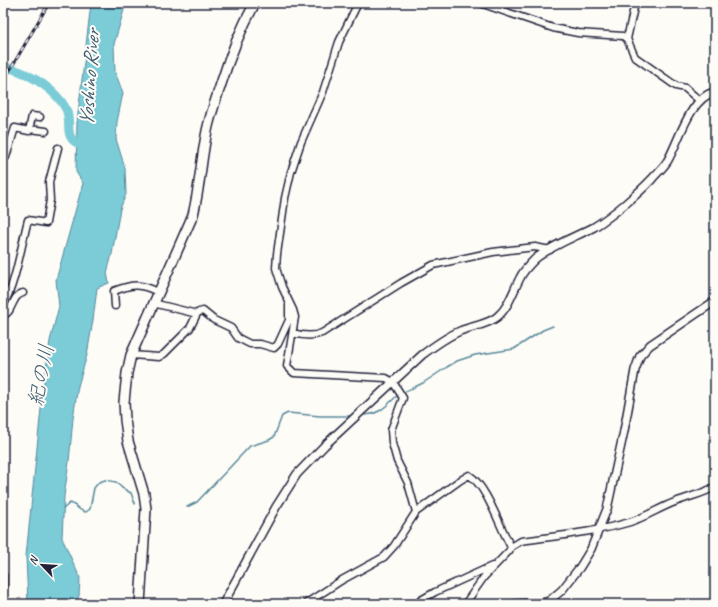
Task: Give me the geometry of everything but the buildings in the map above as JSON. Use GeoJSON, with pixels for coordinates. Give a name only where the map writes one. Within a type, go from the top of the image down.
{"type":"FeatureCollection","features":[{"type":"Feature","properties":{"kind":"main road"},"geometry":{"type":"LineString","coordinates":[[140,604],[146,510],[144,494],[128,441],[125,420],[124,402],[127,373],[131,355],[193,215],[198,196],[206,132],[211,115],[231,52],[245,21],[256,3]]}},
{"type":"Feature","properties":{"kind":"street"},"geometry":{"type":"LineString","coordinates":[[358,3],[339,42],[323,92],[301,142],[290,179],[279,240],[276,268],[282,287],[295,317],[287,366],[294,373],[386,378],[393,382],[403,398],[391,430],[392,443],[397,461],[408,483],[416,512]]}},
{"type":"Feature","properties":{"kind":"street"},"geometry":{"type":"LineString","coordinates":[[480,3],[553,28],[578,33],[623,36],[628,39]]}},
{"type":"Feature","properties":{"kind":"street"},"geometry":{"type":"LineString","coordinates":[[636,3],[628,39],[635,57],[676,86],[685,88],[700,101]]}},
{"type":"Feature","properties":{"kind":"street"},"geometry":{"type":"LineString","coordinates":[[223,604],[276,507],[297,474],[325,445],[435,344],[460,331],[497,317],[511,298],[520,276],[536,258],[595,226],[615,212],[651,180],[667,161],[684,124],[700,101],[711,93],[715,92]]}},
{"type":"Feature","properties":{"kind":"street"},"geometry":{"type":"LineString","coordinates":[[30,129],[32,116],[40,117]]}},
{"type":"Feature","properties":{"kind":"street"},"geometry":{"type":"LineString","coordinates":[[3,156],[6,157],[15,128],[29,131],[30,129],[46,131]]}},
{"type":"Feature","properties":{"kind":"street"},"geometry":{"type":"LineString","coordinates":[[3,305],[10,291],[28,220],[46,223],[50,200],[49,182],[58,148]]}},
{"type":"Feature","properties":{"kind":"street"},"geometry":{"type":"LineString","coordinates":[[293,333],[307,336],[322,334],[401,283],[433,265],[493,252],[535,247],[550,250]]}},
{"type":"Feature","properties":{"kind":"street"},"geometry":{"type":"LineString","coordinates":[[115,306],[114,291],[130,285],[148,287],[158,292]]}},
{"type":"Feature","properties":{"kind":"street"},"geometry":{"type":"LineString","coordinates":[[3,316],[10,310],[16,297],[23,293]]}},
{"type":"Feature","properties":{"kind":"street"},"geometry":{"type":"LineString","coordinates":[[515,604],[542,603],[556,596],[580,567],[591,549],[607,509],[624,432],[635,370],[640,356],[650,345],[715,301]]}},
{"type":"Feature","properties":{"kind":"street"},"geometry":{"type":"LineString","coordinates":[[131,355],[159,357],[164,354],[190,328],[197,314],[203,311],[214,320],[231,328],[238,338],[250,344],[260,344],[274,348],[278,344],[289,320],[289,302]]}},
{"type":"Feature","properties":{"kind":"street"},"geometry":{"type":"LineString","coordinates":[[153,303],[197,314]]}},
{"type":"Feature","properties":{"kind":"street"},"geometry":{"type":"LineString","coordinates":[[305,604],[342,580],[384,557],[394,546],[416,512],[458,480],[469,475],[476,479],[482,488],[511,547]]}},
{"type":"Feature","properties":{"kind":"street"},"geometry":{"type":"LineString","coordinates":[[465,604],[484,577],[511,547],[521,541],[600,529],[640,518],[673,503],[708,491],[715,487]]}},
{"type":"Feature","properties":{"kind":"street"},"geometry":{"type":"LineString","coordinates":[[416,604],[435,592],[497,563]]}},
{"type":"Feature","properties":{"kind":"street"},"geometry":{"type":"LineString","coordinates":[[3,575],[3,591]]}},
{"type":"Feature","properties":{"kind":"water","name":"Yoshino River"},"geometry":{"type":"Polygon","coordinates":[[[91,3],[126,3],[114,44],[115,72],[123,93],[117,122],[116,139],[125,168],[126,194],[120,209],[107,273],[109,283],[97,288],[87,355],[78,386],[73,418],[64,496],[62,538],[80,578],[79,596],[75,604],[28,604],[26,556],[43,389],[50,341],[59,306],[56,280],[83,183],[76,172],[77,122],[91,3]]]}},
{"type":"Feature","properties":{"kind":"waterway"},"geometry":{"type":"LineString","coordinates":[[3,66],[7,67]]}},
{"type":"Feature","properties":{"kind":"waterway","name":"Yoshino River"},"geometry":{"type":"LineString","coordinates":[[13,69],[28,75],[43,84],[57,96],[66,109],[70,136],[75,142],[88,149]]}},
{"type":"Feature","properties":{"kind":"waterway"},"geometry":{"type":"LineString","coordinates":[[402,393],[423,383],[457,361],[475,355],[514,349],[543,330],[553,326]]}},
{"type":"Feature","properties":{"kind":"waterway"},"geometry":{"type":"LineString","coordinates":[[361,415],[368,415],[378,412],[398,395]]}},
{"type":"Feature","properties":{"kind":"waterway"},"geometry":{"type":"LineString","coordinates":[[187,507],[197,502],[250,446],[274,437],[282,416],[288,413],[320,416],[352,416]]}},
{"type":"Feature","properties":{"kind":"waterway"},"geometry":{"type":"LineString","coordinates":[[63,509],[70,503],[86,512],[90,509],[94,488],[99,482],[105,480],[116,482],[122,488],[131,493],[135,504]]}},
{"type":"Feature","properties":{"kind":"railway"},"geometry":{"type":"LineString","coordinates":[[3,82],[49,3]]}},
{"type":"Feature","properties":{"kind":"water label","name":"紀の川"},"geometry":{"type":"Point","coordinates":[41,375]}}]}
